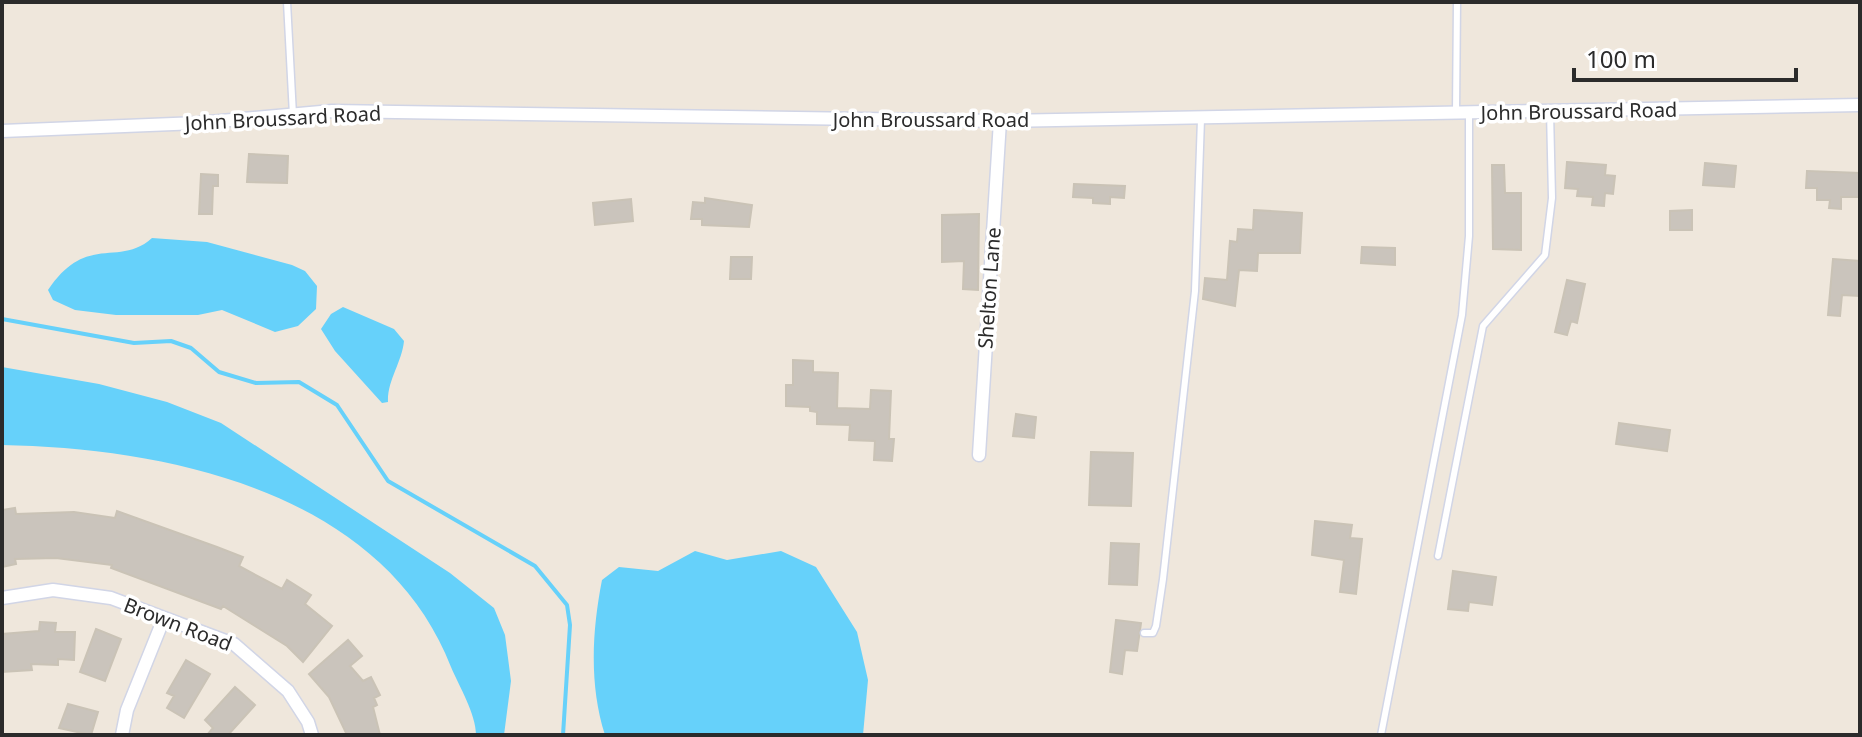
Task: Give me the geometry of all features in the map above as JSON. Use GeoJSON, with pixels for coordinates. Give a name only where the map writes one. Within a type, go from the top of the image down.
{"type":"FeatureCollection","features":[{"type":"Feature","properties":{"kind":"street","name":"John Broussard Road"},"geometry":{"type":"LineString","coordinates":[[2,131],[198,123],[332,111],[1000,121],[1860,105]]}},
{"type":"Feature","properties":{"kind":"street","name":"Shelton Lane"},"geometry":{"type":"LineString","coordinates":[[979,455],[1000,121]]}},
{"type":"Feature","properties":{"kind":"street","name":"Brown Road"},"geometry":{"type":"LineString","coordinates":[[2,598],[53,590],[111,598],[234,644],[288,691],[312,735]]}},
{"type":"Feature","properties":{"kind":"street"},"geometry":{"type":"LineString","coordinates":[[122,735],[127,710],[164,618]]}},
{"type":"Feature","properties":{"kind":"lane"},"geometry":{"type":"LineString","coordinates":[[287,2],[293,115]]}},
{"type":"Feature","properties":{"kind":"lane"},"geometry":{"type":"LineString","coordinates":[[1381,735],[1462,315],[1469,236],[1457,2]]}},
{"type":"Feature","properties":{"kind":"lane"},"geometry":{"type":"LineString","coordinates":[[1438,556],[1483,326],[1545,255],[1552,198],[1550,111]]}},
{"type":"Feature","properties":{"kind":"lane"},"geometry":{"type":"LineString","coordinates":[[1144,633],[1153,633],[1161,595],[1195,291],[1201,115]]}},
{"type":"Feature","properties":{"kind":"water"},"geometry":{"type":"Polygon","coordinates":[[[152,238],[207,242],[292,265],[305,271],[317,286],[316,309],[298,326],[275,332],[222,310],[198,315],[116,315],[75,310],[53,300],[48,290],[62,272],[76,262],[89,256],[127,251],[152,238]]]}},
{"type":"Feature","properties":{"kind":"water"},"geometry":{"type":"Polygon","coordinates":[[[343,307],[394,329],[404,341],[388,402],[382,403],[335,351],[321,329],[331,314],[343,307]]]}},
{"type":"Feature","properties":{"kind":"water"},"geometry":{"type":"Polygon","coordinates":[[[2,367],[99,384],[167,402],[221,423],[450,573],[494,608],[505,635],[511,681],[504,735],[476,735],[466,700],[419,607],[376,559],[323,521],[263,492],[199,470],[133,456],[2,445],[2,367]]]}},
{"type":"Feature","properties":{"kind":"water"},"geometry":{"type":"Polygon","coordinates":[[[695,551],[727,560],[781,551],[816,567],[857,632],[868,680],[863,735],[605,735],[594,677],[596,619],[602,580],[619,567],[658,571],[695,551]]]}},
{"type":"Feature","properties":{"kind":"building"},"geometry":{"type":"Polygon","coordinates":[[[249,154],[288,156],[287,183],[247,182],[249,154]]]}},
{"type":"Feature","properties":{"kind":"building"},"geometry":{"type":"Polygon","coordinates":[[[1567,162],[1606,165],[1605,175],[1615,176],[1613,194],[1605,193],[1604,206],[1592,205],[1593,197],[1577,196],[1578,189],[1565,188],[1567,162]]]}},
{"type":"Feature","properties":{"kind":"building"},"geometry":{"type":"Polygon","coordinates":[[[1705,163],[1736,166],[1734,187],[1703,185],[1705,163]]]}},
{"type":"Feature","properties":{"kind":"building"},"geometry":{"type":"Polygon","coordinates":[[[1492,165],[1504,165],[1505,193],[1521,193],[1521,250],[1493,249],[1492,165]]]}},
{"type":"Feature","properties":{"kind":"building"},"geometry":{"type":"Polygon","coordinates":[[[1807,171],[1860,173],[1860,197],[1841,197],[1841,209],[1829,208],[1830,200],[1817,200],[1817,188],[1806,188],[1807,171]]]}},
{"type":"Feature","properties":{"kind":"building"},"geometry":{"type":"Polygon","coordinates":[[[201,174],[218,175],[218,186],[213,186],[212,214],[199,214],[201,174]]]}},
{"type":"Feature","properties":{"kind":"building"},"geometry":{"type":"Polygon","coordinates":[[[1074,184],[1125,186],[1124,198],[1110,197],[1110,204],[1093,203],[1093,198],[1073,197],[1074,184]]]}},
{"type":"Feature","properties":{"kind":"building"},"geometry":{"type":"Polygon","coordinates":[[[705,198],[752,205],[749,227],[702,225],[702,219],[691,219],[693,202],[705,203],[705,198]]]}},
{"type":"Feature","properties":{"kind":"building"},"geometry":{"type":"Polygon","coordinates":[[[631,199],[633,221],[595,225],[593,203],[631,199]]]}},
{"type":"Feature","properties":{"kind":"building"},"geometry":{"type":"Polygon","coordinates":[[[1254,210],[1302,213],[1300,253],[1258,253],[1257,271],[1239,270],[1235,306],[1203,299],[1205,278],[1227,280],[1230,241],[1237,242],[1238,229],[1253,230],[1254,210]]]}},
{"type":"Feature","properties":{"kind":"building"},"geometry":{"type":"Polygon","coordinates":[[[1692,210],[1692,230],[1670,230],[1670,211],[1692,210]]]}},
{"type":"Feature","properties":{"kind":"building"},"geometry":{"type":"Polygon","coordinates":[[[979,214],[978,290],[963,289],[964,261],[942,262],[942,215],[979,214]]]}},
{"type":"Feature","properties":{"kind":"building"},"geometry":{"type":"Polygon","coordinates":[[[1362,247],[1395,248],[1395,265],[1361,263],[1362,247]]]}},
{"type":"Feature","properties":{"kind":"building"},"geometry":{"type":"Polygon","coordinates":[[[731,257],[752,257],[751,279],[730,279],[731,257]]]}},
{"type":"Feature","properties":{"kind":"building"},"geometry":{"type":"Polygon","coordinates":[[[1833,259],[1860,261],[1859,296],[1842,295],[1840,316],[1828,315],[1833,259]]]}},
{"type":"Feature","properties":{"kind":"building"},"geometry":{"type":"Polygon","coordinates":[[[1567,280],[1585,284],[1577,323],[1571,321],[1567,335],[1555,332],[1567,280]]]}},
{"type":"Feature","properties":{"kind":"building"},"geometry":{"type":"Polygon","coordinates":[[[793,360],[813,361],[813,372],[838,373],[837,408],[870,409],[871,390],[891,391],[889,439],[894,439],[892,461],[874,460],[875,441],[849,440],[850,425],[817,424],[817,412],[810,411],[810,407],[786,406],[786,385],[793,385],[793,360]]]}},
{"type":"Feature","properties":{"kind":"building"},"geometry":{"type":"Polygon","coordinates":[[[1016,414],[1036,417],[1034,438],[1013,436],[1016,414]]]}},
{"type":"Feature","properties":{"kind":"building"},"geometry":{"type":"Polygon","coordinates":[[[1619,423],[1670,430],[1667,451],[1616,444],[1619,423]]]}},
{"type":"Feature","properties":{"kind":"building"},"geometry":{"type":"Polygon","coordinates":[[[1091,452],[1133,453],[1131,506],[1089,505],[1091,452]]]}},
{"type":"Feature","properties":{"kind":"building"},"geometry":{"type":"Polygon","coordinates":[[[15,508],[16,514],[74,512],[115,518],[117,511],[217,547],[243,557],[239,566],[282,589],[287,580],[311,595],[305,604],[332,626],[303,662],[287,646],[223,606],[221,609],[111,568],[112,565],[56,558],[15,559],[16,564],[2,567],[2,510],[15,508]]]}},
{"type":"Feature","properties":{"kind":"building"},"geometry":{"type":"Polygon","coordinates":[[[1315,521],[1352,525],[1350,538],[1362,539],[1356,594],[1340,592],[1344,560],[1312,555],[1315,521]]]}},
{"type":"Feature","properties":{"kind":"building"},"geometry":{"type":"Polygon","coordinates":[[[1111,543],[1139,544],[1137,585],[1109,584],[1111,543]]]}},
{"type":"Feature","properties":{"kind":"building"},"geometry":{"type":"Polygon","coordinates":[[[1453,571],[1496,577],[1492,605],[1469,602],[1468,611],[1448,609],[1453,571]]]}},
{"type":"Feature","properties":{"kind":"building"},"geometry":{"type":"Polygon","coordinates":[[[1116,620],[1141,623],[1137,651],[1125,650],[1122,674],[1110,672],[1116,620]]]}},
{"type":"Feature","properties":{"kind":"building"},"geometry":{"type":"Polygon","coordinates":[[[40,622],[56,623],[55,632],[75,632],[74,660],[58,659],[58,665],[31,664],[32,670],[2,672],[2,634],[39,631],[40,622]]]}},
{"type":"Feature","properties":{"kind":"building"},"geometry":{"type":"Polygon","coordinates":[[[96,629],[121,639],[105,681],[80,672],[96,629]]]}},
{"type":"Feature","properties":{"kind":"building"},"geometry":{"type":"Polygon","coordinates":[[[348,640],[362,656],[350,666],[363,681],[371,677],[380,695],[374,698],[377,705],[373,707],[380,735],[347,735],[329,697],[309,674],[348,640]]]}},
{"type":"Feature","properties":{"kind":"building"},"geometry":{"type":"Polygon","coordinates":[[[186,660],[210,674],[184,718],[167,708],[174,696],[167,693],[186,660]]]}},
{"type":"Feature","properties":{"kind":"building"},"geometry":{"type":"Polygon","coordinates":[[[235,687],[255,705],[228,735],[207,735],[213,728],[205,720],[235,687]]]}},
{"type":"Feature","properties":{"kind":"building"},"geometry":{"type":"Polygon","coordinates":[[[68,704],[98,712],[91,735],[59,728],[68,704]]]}},
{"type":"Feature","properties":{"kind":"waterway"},"geometry":{"type":"LineString","coordinates":[[2,319],[134,343],[171,341],[191,348],[219,372],[256,383],[299,382],[337,405],[388,481],[535,566],[567,605],[570,625],[563,735]]}}]}
